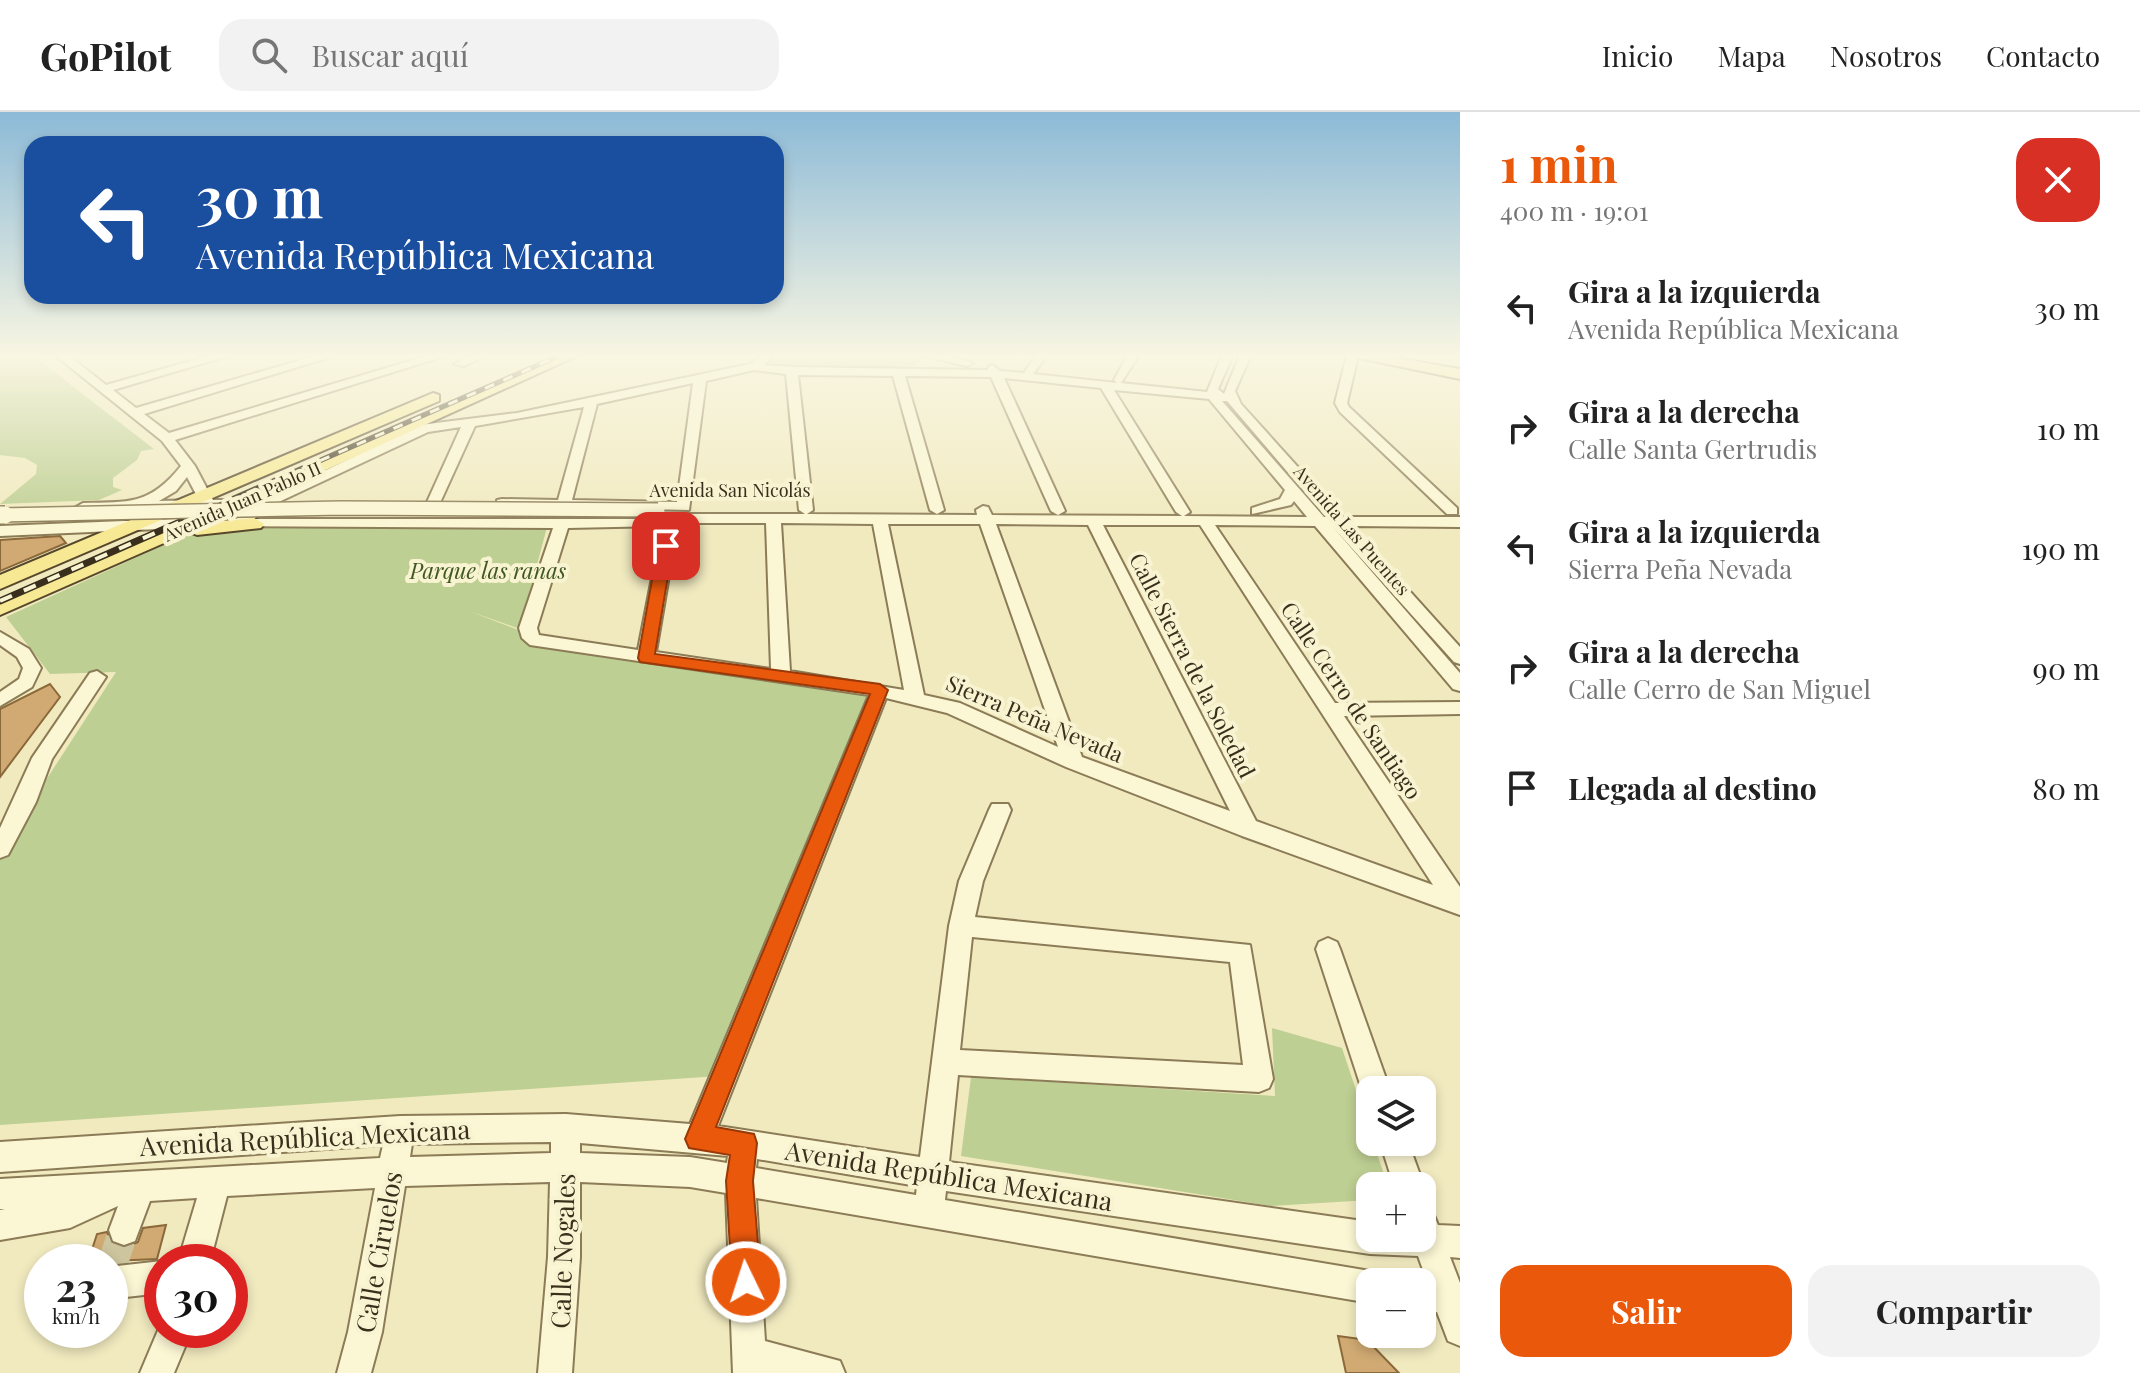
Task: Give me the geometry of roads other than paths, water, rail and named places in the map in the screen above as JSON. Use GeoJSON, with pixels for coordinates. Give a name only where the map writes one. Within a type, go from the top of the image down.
{"type":"FeatureCollection","features":[{"type":"Feature","properties":{"kind":"main road","name":"Avenida Juan Pablo II"},"geometry":{"type":"LineString","coordinates":[[0,583],[81,548],[133,511],[205,500],[399,414]]}},
{"type":"Feature","properties":{"kind":"main road","name":"Avenida Juan Pablo II"},"geometry":{"type":"LineString","coordinates":[[0,608],[439,414]]}},
{"type":"Feature","properties":{"kind":"main road"},"geometry":{"type":"LineString","coordinates":[[159,539],[197,529],[246,524]]}},
{"type":"Feature","properties":{"kind":"main road"},"geometry":{"type":"LineString","coordinates":[[81,527],[89,536],[81,548]]}},
{"type":"Feature","properties":{"kind":"street"},"geometry":{"type":"LineString","coordinates":[[138,414],[167,438],[188,466],[205,500],[199,521]]}},
{"type":"Feature","properties":{"kind":"street"},"geometry":{"type":"LineString","coordinates":[[167,438],[247,414]]}},
{"type":"Feature","properties":{"kind":"street"},"geometry":{"type":"LineString","coordinates":[[246,524],[263,504],[425,428],[521,414]]}},
{"type":"Feature","properties":{"kind":"street"},"geometry":{"type":"LineString","coordinates":[[564,503],[588,414]]}},
{"type":"Feature","properties":{"kind":"street"},"geometry":{"type":"LineString","coordinates":[[646,658],[667,513],[691,414]]}},
{"type":"Feature","properties":{"kind":"street"},"geometry":{"type":"LineString","coordinates":[[796,414],[806,510]]}},
{"type":"Feature","properties":{"kind":"street"},"geometry":{"type":"LineString","coordinates":[[913,414],[937,510]]}},
{"type":"Feature","properties":{"kind":"street"},"geometry":{"type":"LineString","coordinates":[[1014,414],[1058,511]]}},
{"type":"Feature","properties":{"kind":"street"},"geometry":{"type":"LineString","coordinates":[[1123,414],[1183,512]]}},
{"type":"Feature","properties":{"kind":"street","name":"Avenida Las Puentes"},"geometry":{"type":"LineString","coordinates":[[1230,414],[1291,491],[1362,545],[1460,658]]}},
{"type":"Feature","properties":{"kind":"street","name":"Avenida Las Puentes"},"geometry":{"type":"LineString","coordinates":[[1246,414],[1316,494],[1343,551],[1460,685]]}},
{"type":"Feature","properties":{"kind":"street"},"geometry":{"type":"LineString","coordinates":[[1349,414],[1457,514]]}},
{"type":"Feature","properties":{"kind":"street"},"geometry":{"type":"LineString","coordinates":[[434,502],[470,423]]}},
{"type":"Feature","properties":{"kind":"street"},"geometry":{"type":"LineString","coordinates":[[0,531],[103,525],[165,493],[188,466]]}},
{"type":"Feature","properties":{"kind":"street"},"geometry":{"type":"LineString","coordinates":[[1261,516],[1286,502],[1291,491]]}},
{"type":"Feature","properties":{"kind":"street"},"geometry":{"type":"LineString","coordinates":[[1316,494],[1374,516],[1362,531],[1362,545]]}},
{"type":"Feature","properties":{"kind":"street"},"geometry":{"type":"LineString","coordinates":[[205,500],[263,504],[564,503],[667,513]]}},
{"type":"Feature","properties":{"kind":"street","name":"Avenida San Nicolás"},"geometry":{"type":"LineString","coordinates":[[0,515],[341,508],[880,520],[1058,511],[1261,516],[1457,514]]}},
{"type":"Feature","properties":{"kind":"street"},"geometry":{"type":"LineString","coordinates":[[0,509],[133,511],[246,524],[647,524],[667,513]]}},
{"type":"Feature","properties":{"kind":"street","name":"Avenida San Nicolás"},"geometry":{"type":"LineString","coordinates":[[0,523],[806,510],[937,510],[1094,521],[1205,522],[1261,516]]}},
{"type":"Feature","properties":{"kind":"street"},"geometry":{"type":"LineString","coordinates":[[985,515],[1073,762]]}},
{"type":"Feature","properties":{"kind":"street"},"geometry":{"type":"LineString","coordinates":[[1261,516],[1313,533],[1343,551]]}},
{"type":"Feature","properties":{"kind":"street"},"geometry":{"type":"LineString","coordinates":[[773,519],[781,675]]}},
{"type":"Feature","properties":{"kind":"street"},"geometry":{"type":"LineString","coordinates":[[880,520],[915,696]]}},
{"type":"Feature","properties":{"kind":"street","name":"Calle Sierra de la Soledad"},"geometry":{"type":"LineString","coordinates":[[1094,521],[1250,830]]}},
{"type":"Feature","properties":{"kind":"street","name":"Calle Cerro de Santiago"},"geometry":{"type":"LineString","coordinates":[[1205,522],[1459,905]]}},
{"type":"Feature","properties":{"kind":"street","name":"Sierra Peña Nevada"},"geometry":{"type":"LineString","coordinates":[[562,524],[529,634],[536,641],[915,696],[984,720],[1073,762],[1459,905]]}},
{"type":"Feature","properties":{"kind":"street"},"geometry":{"type":"LineString","coordinates":[[0,637],[23,651],[33,662],[33,669],[26,682],[0,700]]}},
{"type":"Feature","properties":{"kind":"street"},"geometry":{"type":"LineString","coordinates":[[0,849],[25,802],[42,758],[97,677]]}},
{"type":"Feature","properties":{"kind":"street"},"geometry":{"type":"LineString","coordinates":[[698,1139],[880,690]]}},
{"type":"Feature","properties":{"kind":"street"},"geometry":{"type":"LineString","coordinates":[[1330,710],[1460,708]]}},
{"type":"Feature","properties":{"kind":"street"},"geometry":{"type":"LineString","coordinates":[[929,1210],[961,926],[971,881],[1000,810]]}},
{"type":"Feature","properties":{"kind":"street"},"geometry":{"type":"LineString","coordinates":[[948,1062],[1258,1080],[1243,954],[961,926]]}},
{"type":"Feature","properties":{"kind":"street"},"geometry":{"type":"LineString","coordinates":[[1328,949],[1371,1076]]}},
{"type":"Feature","properties":{"kind":"street","name":"Avenida República Mexicana"},"geometry":{"type":"LineString","coordinates":[[0,1157],[400,1130],[566,1128],[744,1143],[932,1174],[1356,1236]]}},
{"type":"Feature","properties":{"kind":"street","name":"Calle Nogales"},"geometry":{"type":"LineString","coordinates":[[555,1373],[564,1257],[566,1128]]}},
{"type":"Feature","properties":{"kind":"street","name":"Calle Ciruelos"},"geometry":{"type":"LineString","coordinates":[[354,1373],[365,1332],[400,1130]]}},
{"type":"Feature","properties":{"kind":"street"},"geometry":{"type":"LineString","coordinates":[[744,1143],[740,1181],[750,1364],[828,1373]]}},
{"type":"Feature","properties":{"kind":"street","name":"Avenida República Mexicana"},"geometry":{"type":"LineString","coordinates":[[0,1194],[566,1167],[690,1172],[1356,1285]]}},
{"type":"Feature","properties":{"kind":"street"},"geometry":{"type":"LineString","coordinates":[[199,1244],[216,1183]]}},
{"type":"Feature","properties":{"kind":"street"},"geometry":{"type":"LineString","coordinates":[[124,1230],[130,1188]]}},
{"type":"Feature","properties":{"kind":"street","name":"Avenida República Mexicana"},"geometry":{"type":"LineString","coordinates":[[0,1225],[70,1213],[130,1188]]}},
{"type":"Feature","properties":{"kind":"street","name":"Avenida República Mexicana"},"geometry":{"type":"LineString","coordinates":[[1436,1235],[1460,1242]]}},
{"type":"Feature","properties":{"kind":"street"},"geometry":{"type":"LineString","coordinates":[[1431,1252],[1444,1297],[1460,1329]]}},
{"type":"Feature","properties":{"kind":"street"},"geometry":{"type":"LineString","coordinates":[[157,1373],[167,1348]]}},
{"type":"Feature","properties":{"kind":"tunnel"},"geometry":{"type":"LineString","coordinates":[[119,1244],[124,1230]]}},
{"type":"Feature","properties":{"kind":"railway"},"geometry":{"type":"LineString","coordinates":[[192,517],[427,414]]}},
{"type":"Feature","properties":{"kind":"railway"},"geometry":{"type":"LineString","coordinates":[[0,601],[196,515]]}},
{"type":"Feature","properties":{"kind":"park label","name":"Parque las ranas"},"geometry":{"type":"Point","coordinates":[488,570]}}]}
